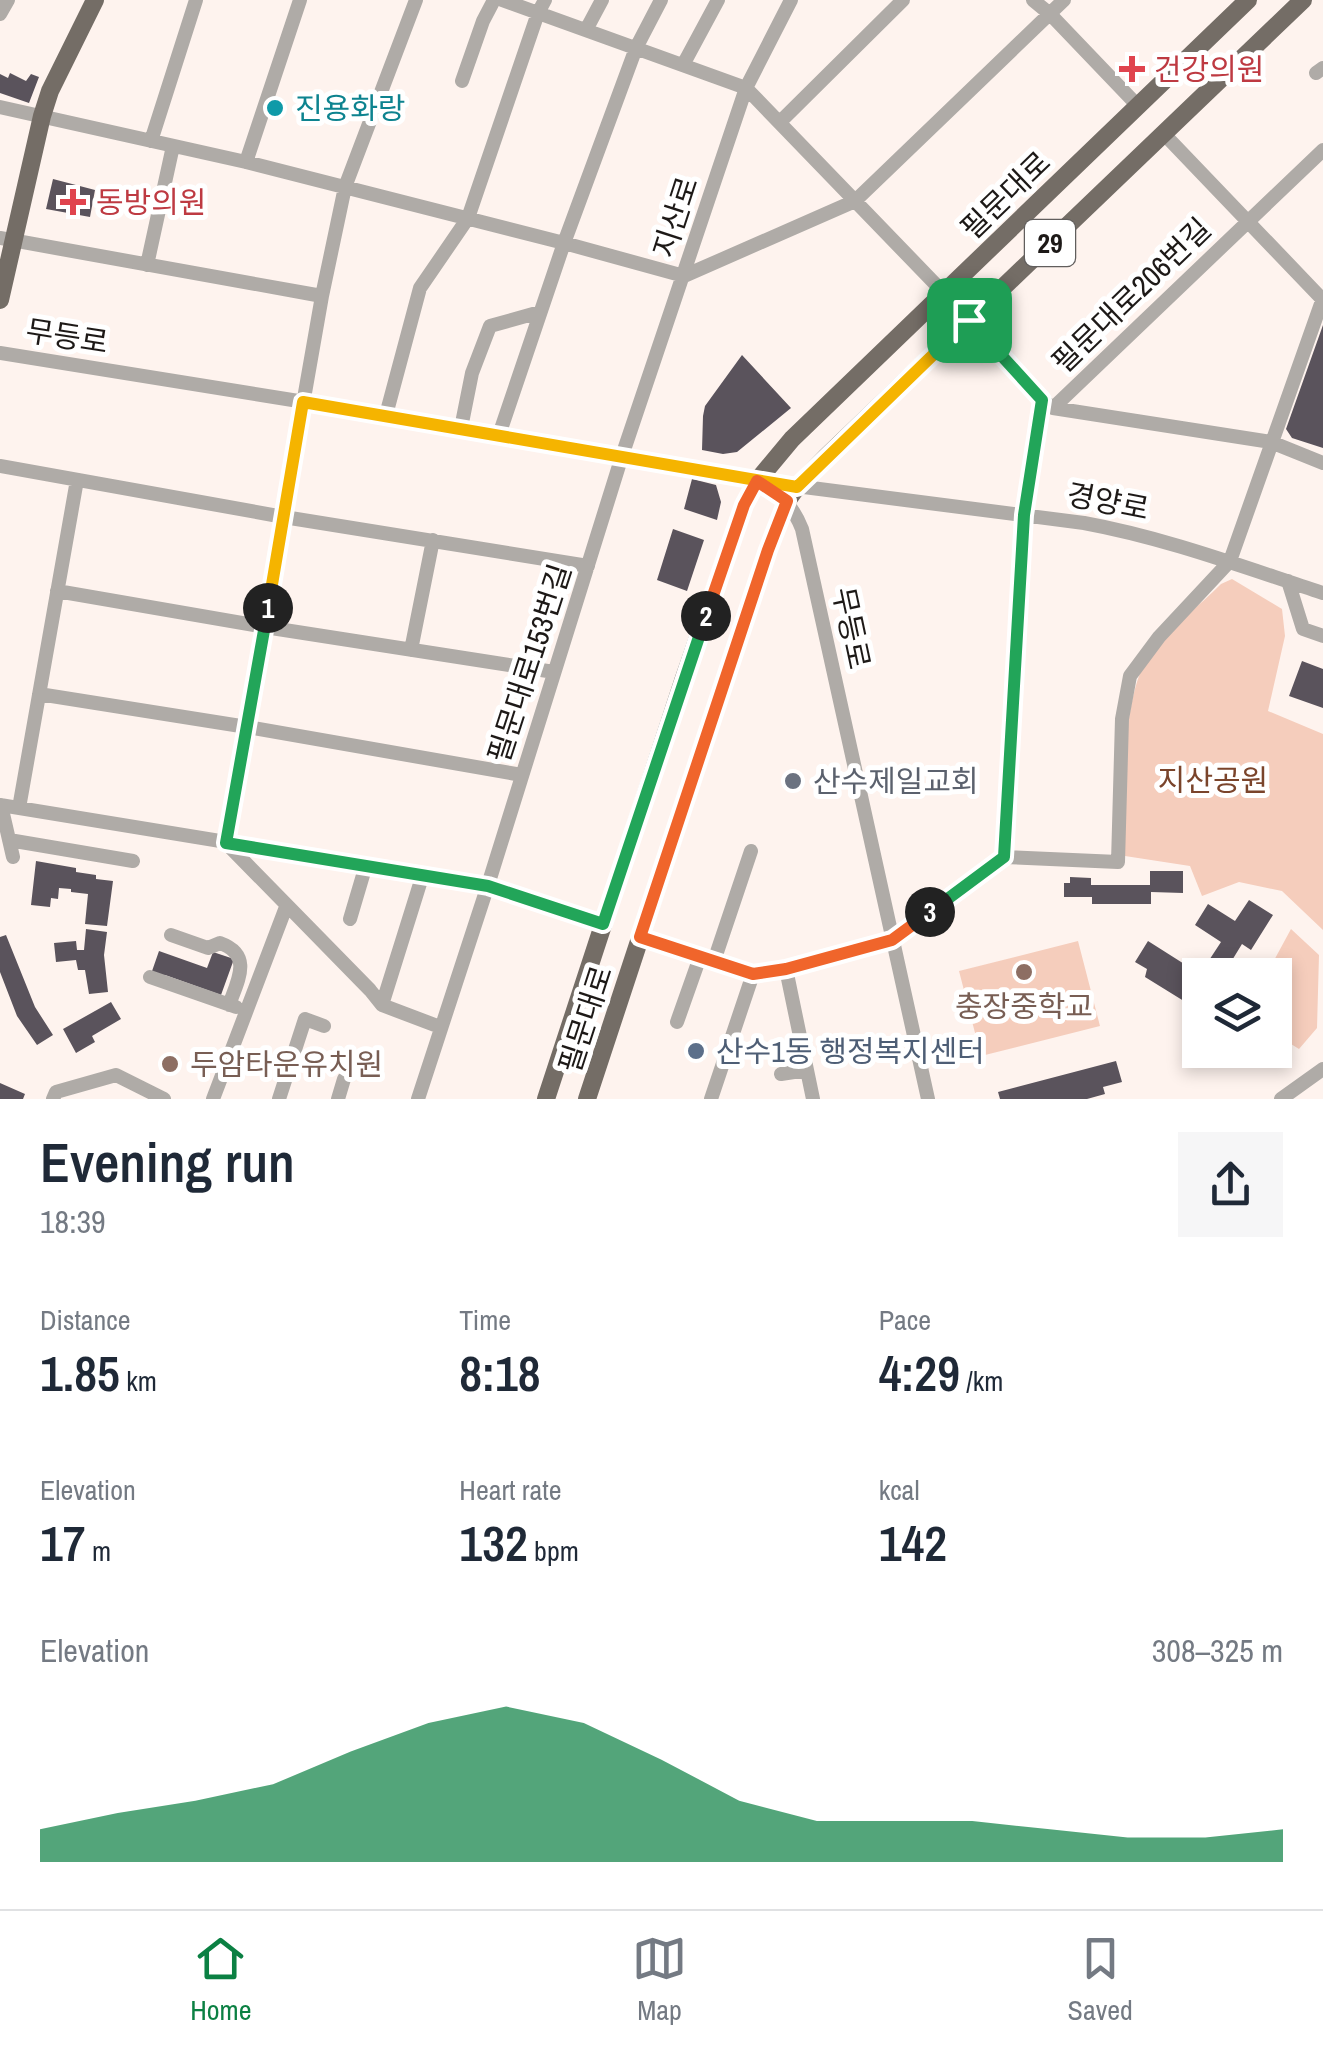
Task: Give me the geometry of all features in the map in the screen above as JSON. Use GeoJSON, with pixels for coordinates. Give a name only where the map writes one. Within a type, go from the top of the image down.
{"type":"FeatureCollection","features":[{"type":"Feature","properties":{"kind":"main road"},"geometry":{"type":"LineString","coordinates":[[0,300],[6,239],[42,116],[95,0]]}},
{"type":"Feature","properties":{"kind":"main road","name":"필문대로"},"geometry":{"type":"LineString","coordinates":[[546,1099],[735,531],[757,481],[792,440],[943,292],[1248,0]]}},
{"type":"Feature","properties":{"kind":"main road","name":"필문대로"},"geometry":{"type":"LineString","coordinates":[[587,1099],[768,550],[792,494],[1304,0]]}},
{"type":"Feature","properties":{"kind":"street"},"geometry":{"type":"LineString","coordinates":[[0,14],[8,0]]}},
{"type":"Feature","properties":{"kind":"street"},"geometry":{"type":"LineString","coordinates":[[151,141],[196,0]]}},
{"type":"Feature","properties":{"kind":"street"},"geometry":{"type":"LineString","coordinates":[[246,162],[300,0]]}},
{"type":"Feature","properties":{"kind":"street"},"geometry":{"type":"LineString","coordinates":[[226,843],[322,296],[345,187],[416,0]]}},
{"type":"Feature","properties":{"kind":"street"},"geometry":{"type":"LineString","coordinates":[[462,81],[494,0]]}},
{"type":"Feature","properties":{"kind":"street"},"geometry":{"type":"LineString","coordinates":[[502,0],[542,7],[586,30],[746,88],[943,292]]}},
{"type":"Feature","properties":{"kind":"street"},"geometry":{"type":"LineString","coordinates":[[586,30],[602,0]]}},
{"type":"Feature","properties":{"kind":"street"},"geometry":{"type":"LineString","coordinates":[[499,435],[564,242],[636,48],[661,0]]}},
{"type":"Feature","properties":{"kind":"street"},"geometry":{"type":"LineString","coordinates":[[683,66],[718,0]]}},
{"type":"Feature","properties":{"kind":"street","name":"지산로"},"geometry":{"type":"LineString","coordinates":[[622,456],[746,88],[791,0]]}},
{"type":"Feature","properties":{"kind":"street"},"geometry":{"type":"LineString","coordinates":[[780,122],[904,0]]}},
{"type":"Feature","properties":{"kind":"street"},"geometry":{"type":"LineString","coordinates":[[1033,0],[1138,106]]}},
{"type":"Feature","properties":{"kind":"street"},"geometry":{"type":"LineString","coordinates":[[0,107],[246,162],[684,276],[855,201],[1064,0]]}},
{"type":"Feature","properties":{"kind":"street"},"geometry":{"type":"LineString","coordinates":[[386,416],[420,288],[468,218],[542,7]]}},
{"type":"Feature","properties":{"kind":"street","name":"필문대로206번길"},"geometry":{"type":"LineString","coordinates":[[1164,134],[1323,299],[1230,561]]}},
{"type":"Feature","properties":{"kind":"street"},"geometry":{"type":"LineString","coordinates":[[147,264],[172,146]]}},
{"type":"Feature","properties":{"kind":"street"},"geometry":{"type":"LineString","coordinates":[[1248,222],[1323,150]]}},
{"type":"Feature","properties":{"kind":"street","name":"필문대로206번길"},"geometry":{"type":"LineString","coordinates":[[1047,404],[1248,222]]}},
{"type":"Feature","properties":{"kind":"street"},"geometry":{"type":"LineString","coordinates":[[6,239],[322,296]]}},
{"type":"Feature","properties":{"kind":"street"},"geometry":{"type":"LineString","coordinates":[[461,428],[472,373],[490,326],[540,312]]}},
{"type":"Feature","properties":{"kind":"street"},"geometry":{"type":"LineString","coordinates":[[969,320],[1047,404],[1272,442],[1323,463]]}},
{"type":"Feature","properties":{"kind":"street","name":"무등로"},"geometry":{"type":"LineString","coordinates":[[0,353],[757,481]]}},
{"type":"Feature","properties":{"kind":"street"},"geometry":{"type":"LineString","coordinates":[[1004,857],[1024,515],[1047,404]]}},
{"type":"Feature","properties":{"kind":"street","name":"필문대로153번길"},"geometry":{"type":"LineString","coordinates":[[418,1099],[622,456]]}},
{"type":"Feature","properties":{"kind":"street"},"geometry":{"type":"LineString","coordinates":[[0,466],[588,566]]}},
{"type":"Feature","properties":{"kind":"street"},"geometry":{"type":"LineString","coordinates":[[19,808],[77,480]]}},
{"type":"Feature","properties":{"kind":"street","name":"경양로"},"geometry":{"type":"LineString","coordinates":[[757,481],[792,494],[1024,515],[1127,530],[1323,592]]}},
{"type":"Feature","properties":{"kind":"street","name":"무등로"},"geometry":{"type":"LineString","coordinates":[[792,494],[928,1099]]}},
{"type":"Feature","properties":{"kind":"street"},"geometry":{"type":"LineString","coordinates":[[411,650],[432,540]]}},
{"type":"Feature","properties":{"kind":"street"},"geometry":{"type":"LineString","coordinates":[[640,937],[753,974],[786,969],[892,940],[1004,857],[1118,862],[1122,720],[1130,676],[1159,637],[1230,561]]}},
{"type":"Feature","properties":{"kind":"street"},"geometry":{"type":"LineString","coordinates":[[1288,581],[1303,629],[1323,636]]}},
{"type":"Feature","properties":{"kind":"street"},"geometry":{"type":"LineString","coordinates":[[58,591],[554,672]]}},
{"type":"Feature","properties":{"kind":"street"},"geometry":{"type":"LineString","coordinates":[[39,694],[522,775]]}},
{"type":"Feature","properties":{"kind":"street"},"geometry":{"type":"LineString","coordinates":[[13,857],[1,805],[488,886],[603,924]]}},
{"type":"Feature","properties":{"kind":"street"},"geometry":{"type":"LineString","coordinates":[[9,840],[133,861]]}},
{"type":"Feature","properties":{"kind":"street"},"geometry":{"type":"LineString","coordinates":[[226,843],[382,1006],[440,1028]]}},
{"type":"Feature","properties":{"kind":"street"},"geometry":{"type":"LineString","coordinates":[[677,1022],[751,851]]}},
{"type":"Feature","properties":{"kind":"street"},"geometry":{"type":"LineString","coordinates":[[350,919],[366,865]]}},
{"type":"Feature","properties":{"kind":"street"},"geometry":{"type":"LineString","coordinates":[[382,1006],[423,874]]}},
{"type":"Feature","properties":{"kind":"street"},"geometry":{"type":"LineString","coordinates":[[213,1099],[286,906]]}},
{"type":"Feature","properties":{"kind":"street"},"geometry":{"type":"LineString","coordinates":[[171,935],[208,948],[220,944],[236,952],[242,968],[230,1005]]}},
{"type":"Feature","properties":{"kind":"street"},"geometry":{"type":"LineString","coordinates":[[786,969],[813,1099]]}},
{"type":"Feature","properties":{"kind":"street"},"geometry":{"type":"LineString","coordinates":[[711,1099],[753,974]]}},
{"type":"Feature","properties":{"kind":"street"},"geometry":{"type":"LineString","coordinates":[[150,977],[246,1011]]}},
{"type":"Feature","properties":{"kind":"street"},"geometry":{"type":"LineString","coordinates":[[279,1099],[306,1019],[324,1026]]}},
{"type":"Feature","properties":{"kind":"street"},"geometry":{"type":"LineString","coordinates":[[1282,1099],[1323,1069]]}},
{"type":"Feature","properties":{"kind":"street"},"geometry":{"type":"LineString","coordinates":[[781,1074],[807,1070]]}},
{"type":"Feature","properties":{"kind":"street"},"geometry":{"type":"LineString","coordinates":[[53,1099],[56,1092],[116,1075],[164,1099]]}},
{"type":"Feature","properties":{"kind":"street"},"geometry":{"type":"LineString","coordinates":[[338,1099],[344,1080]]}},
{"type":"Feature","properties":{"kind":"green space","name":"지산공원"},"geometry":{"type":"Polygon","coordinates":[[[1232,579],[1282,609],[1285,636],[1268,711],[1323,734],[1323,930],[1282,891],[1239,882],[1202,896],[1190,866],[1125,856],[1125,753],[1140,673],[1164,638],[1221,584],[1232,579]]]}},
{"type":"Feature","properties":{"kind":"green space"},"geometry":{"type":"Polygon","coordinates":[[[1291,929],[1319,955],[1317,1028],[1299,1049],[1292,1045],[1292,958],[1275,958],[1291,929]]]}},
{"type":"Feature","properties":{"kind":"green space"},"geometry":{"type":"Polygon","coordinates":[[[1078,941],[1100,1026],[981,1056],[959,971],[1078,941]]]}},
{"type":"Feature","properties":{"kind":"building"},"geometry":{"type":"Polygon","coordinates":[[[10,73],[26,81],[31,74],[39,77],[29,103],[0,93],[0,74],[8,78],[10,73]]]}},
{"type":"Feature","properties":{"kind":"building"},"geometry":{"type":"Polygon","coordinates":[[[53,179],[95,190],[90,217],[46,209],[53,179]]]}},
{"type":"Feature","properties":{"kind":"building"},"geometry":{"type":"Polygon","coordinates":[[[1323,325],[1323,448],[1292,438],[1286,429],[1323,325]]]}},
{"type":"Feature","properties":{"kind":"building"},"geometry":{"type":"Polygon","coordinates":[[[742,355],[791,408],[737,452],[702,450],[705,406],[742,355]]]}},
{"type":"Feature","properties":{"kind":"building"},"geometry":{"type":"Polygon","coordinates":[[[692,479],[716,485],[721,502],[717,520],[684,509],[692,479]]]}},
{"type":"Feature","properties":{"kind":"building"},"geometry":{"type":"Polygon","coordinates":[[[673,529],[704,540],[687,591],[657,580],[673,529]]]}},
{"type":"Feature","properties":{"kind":"building"},"geometry":{"type":"Polygon","coordinates":[[[1302,661],[1323,669],[1323,708],[1289,696],[1302,661]]]}},
{"type":"Feature","properties":{"kind":"building"},"geometry":{"type":"Polygon","coordinates":[[[36,861],[76,868],[76,872],[113,881],[107,926],[85,924],[88,894],[71,889],[59,888],[58,899],[51,898],[50,907],[31,905],[36,861]]]}},
{"type":"Feature","properties":{"kind":"building"},"geometry":{"type":"Polygon","coordinates":[[[1150,871],[1183,871],[1183,893],[1151,892],[1151,904],[1092,904],[1092,897],[1064,897],[1064,883],[1070,883],[1070,877],[1091,878],[1091,885],[1150,885],[1150,871]]]}},
{"type":"Feature","properties":{"kind":"building"},"geometry":{"type":"Polygon","coordinates":[[[1249,900],[1273,915],[1251,950],[1242,944],[1233,958],[1210,958],[1221,942],[1195,925],[1208,904],[1235,921],[1249,900]]]}},
{"type":"Feature","properties":{"kind":"building"},"geometry":{"type":"Polygon","coordinates":[[[86,929],[107,932],[104,955],[108,992],[89,994],[85,970],[78,970],[76,960],[56,962],[54,943],[76,941],[77,950],[84,950],[86,929]]]}},
{"type":"Feature","properties":{"kind":"building"},"geometry":{"type":"Polygon","coordinates":[[[6,935],[35,1007],[53,1035],[37,1045],[17,1016],[0,972],[0,937],[6,935]]]}},
{"type":"Feature","properties":{"kind":"building"},"geometry":{"type":"Polygon","coordinates":[[[1148,941],[1182,963],[1182,1000],[1145,977],[1147,969],[1135,962],[1148,941]]]}},
{"type":"Feature","properties":{"kind":"building"},"geometry":{"type":"Polygon","coordinates":[[[159,951],[207,968],[213,952],[234,959],[221,995],[165,975],[163,979],[151,974],[159,951]]]}},
{"type":"Feature","properties":{"kind":"building"},"geometry":{"type":"Polygon","coordinates":[[[111,1002],[121,1019],[92,1036],[95,1042],[76,1053],[63,1029],[111,1002]]]}},
{"type":"Feature","properties":{"kind":"building"},"geometry":{"type":"Polygon","coordinates":[[[1116,1061],[1122,1082],[1103,1087],[1105,1094],[1087,1099],[1000,1099],[998,1092],[1116,1061]]]}},
{"type":"Feature","properties":{"kind":"building"},"geometry":{"type":"Polygon","coordinates":[[[0,1083],[25,1094],[23,1099],[0,1099],[0,1083]]]}},
{"type":"Feature","properties":{"kind":"place","name":"건강의원"},"geometry":{"type":"Point","coordinates":[1132,69]}},
{"type":"Feature","properties":{"kind":"place","name":"진용화랑"},"geometry":{"type":"Point","coordinates":[275,108]}},
{"type":"Feature","properties":{"kind":"place","name":"동방의원"},"geometry":{"type":"Point","coordinates":[73,202]}},
{"type":"Feature","properties":{"kind":"place","name":"산수제일교회"},"geometry":{"type":"Point","coordinates":[793,781]}},
{"type":"Feature","properties":{"kind":"place","name":"충장중학교"},"geometry":{"type":"Point","coordinates":[1024,972]}},
{"type":"Feature","properties":{"kind":"place","name":"산수1동 행정복지센터"},"geometry":{"type":"Point","coordinates":[696,1051]}},
{"type":"Feature","properties":{"kind":"place","name":"두암타운유치원"},"geometry":{"type":"Point","coordinates":[170,1064]}},
{"type":"Feature","properties":{"kind":"route"},"geometry":{"type":"LineString","coordinates":[[969,320],[1042,400],[1024,515],[1004,857],[892,940],[753,974],[640,937],[787,501],[757,481],[744,505],[603,924],[488,886],[226,843],[303,402],[797,487],[969,320]]}}]}
